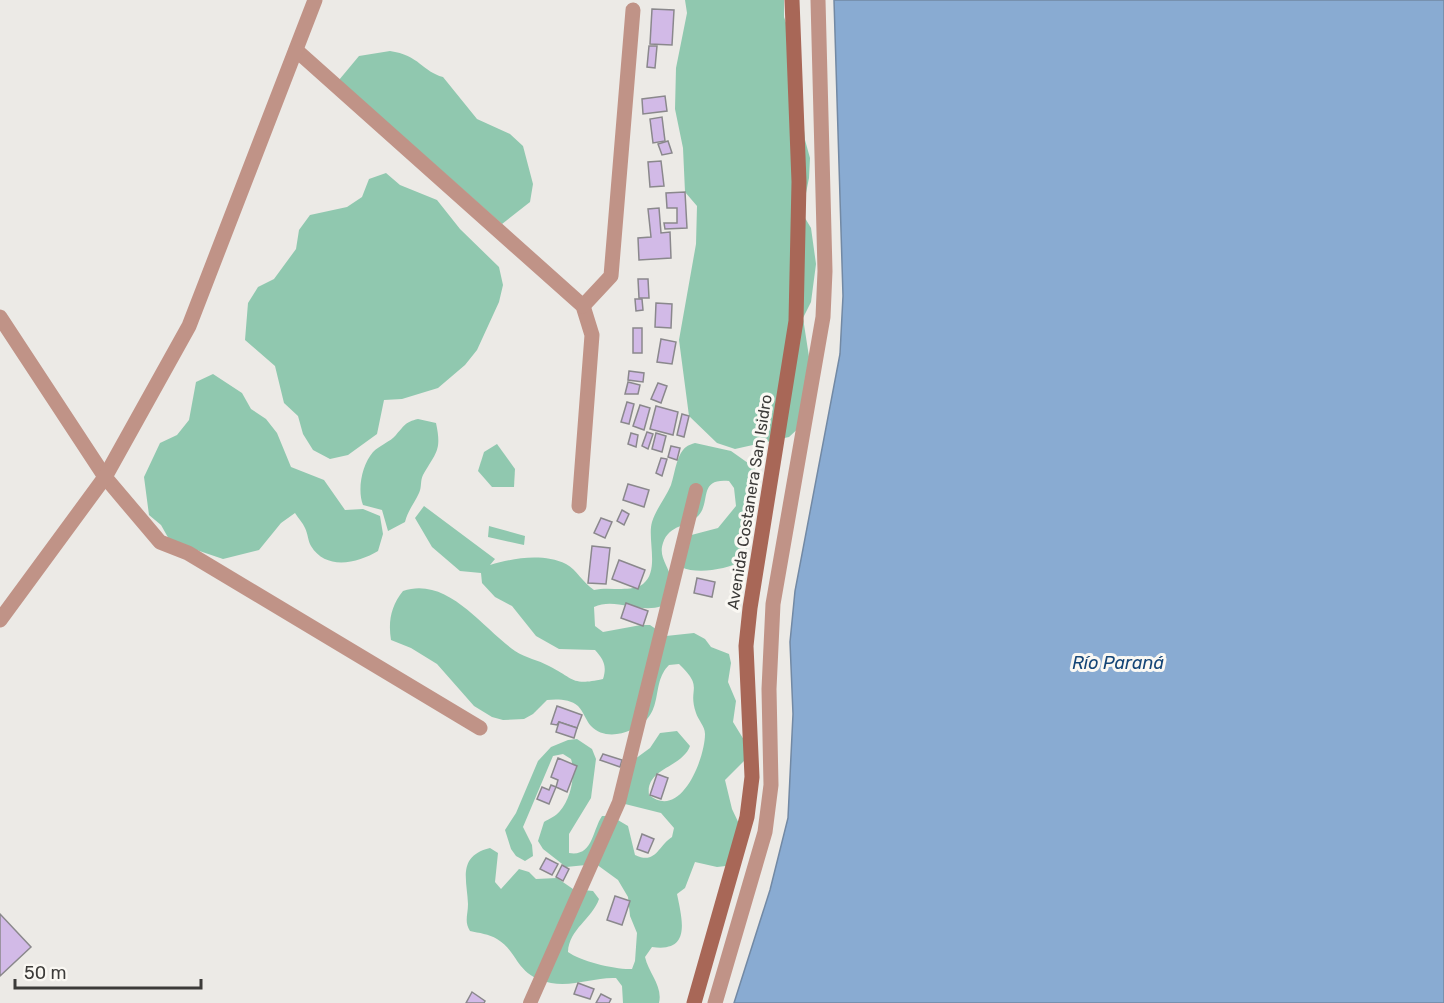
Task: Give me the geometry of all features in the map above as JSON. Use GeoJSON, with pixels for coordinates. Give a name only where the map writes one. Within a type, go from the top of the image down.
{"type":"FeatureCollection","features":[{"type":"Feature","properties":{"kind":"main road","name":"Avenida Costanera San Isidro"},"geometry":{"type":"LineString","coordinates":[[694,1003],[747,817],[752,777],[746,646],[750,608],[796,321],[799,182],[792,0]]}},
{"type":"Feature","properties":{"kind":"street"},"geometry":{"type":"LineString","coordinates":[[0,620],[105,477],[189,326],[315,0]]}},
{"type":"Feature","properties":{"kind":"street"},"geometry":{"type":"LineString","coordinates":[[715,1003],[765,832],[771,785],[769,689],[774,604],[823,317],[825,271],[818,0]]}},
{"type":"Feature","properties":{"kind":"street"},"geometry":{"type":"LineString","coordinates":[[583,306],[611,276],[633,10]]}},
{"type":"Feature","properties":{"kind":"street"},"geometry":{"type":"LineString","coordinates":[[296,50],[583,306],[592,335],[579,506]]}},
{"type":"Feature","properties":{"kind":"street"},"geometry":{"type":"LineString","coordinates":[[0,317],[105,477],[160,542],[188,553],[480,728]]}},
{"type":"Feature","properties":{"kind":"lane"},"geometry":{"type":"LineString","coordinates":[[530,1003],[619,802],[696,490]]}},
{"type":"Feature","properties":{"kind":"green space"},"geometry":{"type":"Polygon","coordinates":[[[685,0],[784,0],[784,17],[796,52],[805,140],[810,158],[809,178],[802,213],[811,228],[816,264],[811,302],[803,318],[814,389],[804,423],[789,437],[735,449],[717,443],[689,416],[679,340],[696,244],[697,206],[685,192],[683,148],[675,109],[676,68],[687,13],[685,0]]]}},
{"type":"Feature","properties":{"kind":"green space"},"geometry":{"type":"Polygon","coordinates":[[[390,51],[408,56],[436,75],[443,77],[477,119],[510,134],[523,146],[533,184],[530,202],[502,224],[339,80],[359,56],[390,51]]]}},
{"type":"Feature","properties":{"kind":"green space"},"geometry":{"type":"Polygon","coordinates":[[[386,173],[400,185],[437,200],[460,229],[499,267],[503,285],[499,302],[477,350],[465,365],[438,388],[402,399],[384,400],[377,434],[348,455],[330,459],[313,450],[303,434],[298,416],[284,403],[275,366],[245,340],[248,303],[258,287],[274,279],[296,249],[299,230],[310,215],[347,207],[362,197],[369,179],[386,173]]]}},
{"type":"Feature","properties":{"kind":"green space"},"geometry":{"type":"Polygon","coordinates":[[[213,374],[242,393],[251,409],[266,419],[277,433],[291,467],[324,480],[345,510],[363,509],[380,516],[383,534],[378,551],[352,561],[334,562],[325,559],[311,546],[304,526],[295,513],[281,523],[259,550],[223,559],[170,541],[161,525],[149,515],[144,477],[160,443],[177,435],[189,420],[196,382],[213,374]]]}},
{"type":"Feature","properties":{"kind":"green space"},"geometry":{"type":"Polygon","coordinates":[[[418,419],[436,423],[437,451],[423,475],[420,491],[405,522],[388,531],[382,510],[363,505],[360,492],[363,470],[373,452],[394,437],[407,423],[418,419]]]}},
{"type":"Feature","properties":{"kind":"green space"},"geometry":{"type":"Polygon","coordinates":[[[695,443],[731,451],[755,468],[756,484],[743,561],[712,570],[695,571],[681,567],[680,538],[718,528],[736,506],[734,488],[729,481],[713,483],[709,487],[699,515],[670,532],[663,543],[662,553],[671,579],[662,606],[645,608],[602,604],[594,607],[595,626],[603,632],[650,625],[666,636],[694,633],[705,639],[711,647],[729,654],[731,663],[728,682],[736,701],[733,722],[744,740],[745,760],[725,780],[732,809],[741,828],[726,866],[717,867],[695,862],[685,888],[677,894],[682,923],[679,939],[673,945],[652,947],[645,957],[659,991],[659,1003],[623,1003],[622,986],[616,978],[568,984],[539,980],[530,975],[510,950],[497,939],[470,931],[467,921],[466,870],[472,857],[490,848],[498,853],[495,882],[501,889],[519,869],[529,872],[536,879],[557,878],[573,889],[593,891],[599,899],[576,930],[568,952],[581,959],[599,964],[632,969],[635,961],[637,933],[630,916],[628,897],[618,880],[596,864],[566,867],[543,849],[538,841],[544,822],[558,813],[570,793],[573,778],[571,759],[563,754],[553,756],[523,827],[532,845],[533,856],[525,861],[516,856],[511,849],[505,830],[516,813],[538,761],[551,747],[577,739],[592,749],[596,759],[591,798],[569,834],[569,853],[583,851],[591,842],[602,816],[611,816],[628,826],[635,855],[648,858],[656,853],[672,837],[674,828],[661,813],[625,804],[620,796],[635,759],[650,748],[660,733],[677,731],[690,746],[680,759],[658,773],[649,786],[649,795],[661,801],[671,800],[681,793],[696,771],[705,734],[697,716],[693,698],[694,688],[687,672],[679,664],[669,665],[663,673],[654,708],[649,716],[642,724],[621,733],[605,734],[595,730],[578,706],[563,700],[547,700],[533,714],[524,719],[503,720],[492,717],[474,706],[437,664],[411,648],[391,640],[390,620],[393,608],[403,591],[419,588],[435,591],[450,597],[464,607],[515,651],[574,680],[585,682],[603,679],[604,663],[595,650],[559,649],[536,636],[512,606],[495,597],[482,583],[481,573],[460,571],[432,547],[415,518],[424,506],[495,559],[490,565],[508,560],[548,559],[566,564],[594,590],[638,587],[648,578],[651,571],[652,522],[671,485],[680,455],[687,446],[695,443]]]}},
{"type":"Feature","properties":{"kind":"green space"},"geometry":{"type":"Polygon","coordinates":[[[497,444],[515,469],[514,487],[492,487],[478,471],[484,452],[497,444]]]}},
{"type":"Feature","properties":{"kind":"green space"},"geometry":{"type":"Polygon","coordinates":[[[489,526],[525,536],[524,545],[488,537],[489,526]]]}},
{"type":"Feature","properties":{"kind":"water","name":"Río Paraná"},"geometry":{"type":"Polygon","coordinates":[[[834,0],[1444,0],[1444,1003],[734,1003],[770,890],[788,818],[793,714],[790,642],[795,591],[840,354],[843,296],[834,0]]]}},
{"type":"Feature","properties":{"kind":"building"},"geometry":{"type":"Polygon","coordinates":[[[652,9],[674,10],[672,45],[650,44],[652,9]]]}},
{"type":"Feature","properties":{"kind":"building"},"geometry":{"type":"Polygon","coordinates":[[[649,46],[657,46],[655,68],[647,67],[649,46]]]}},
{"type":"Feature","properties":{"kind":"building"},"geometry":{"type":"Polygon","coordinates":[[[665,96],[667,111],[643,114],[642,99],[665,96]]]}},
{"type":"Feature","properties":{"kind":"building"},"geometry":{"type":"Polygon","coordinates":[[[662,117],[665,141],[653,143],[650,119],[662,117]]]}},
{"type":"Feature","properties":{"kind":"building"},"geometry":{"type":"Polygon","coordinates":[[[668,141],[672,153],[662,155],[658,144],[668,141]]]}},
{"type":"Feature","properties":{"kind":"building"},"geometry":{"type":"Polygon","coordinates":[[[661,161],[664,186],[650,187],[648,162],[661,161]]]}},
{"type":"Feature","properties":{"kind":"building"},"geometry":{"type":"Polygon","coordinates":[[[685,192],[687,228],[665,229],[664,223],[677,223],[677,208],[667,208],[666,193],[685,192]]]}},
{"type":"Feature","properties":{"kind":"building"},"geometry":{"type":"Polygon","coordinates":[[[659,208],[661,233],[670,232],[671,258],[639,260],[638,238],[651,237],[648,209],[659,208]]]}},
{"type":"Feature","properties":{"kind":"building"},"geometry":{"type":"Polygon","coordinates":[[[638,279],[648,279],[649,298],[639,298],[638,279]]]}},
{"type":"Feature","properties":{"kind":"building"},"geometry":{"type":"Polygon","coordinates":[[[635,299],[642,299],[643,310],[636,311],[635,299]]]}},
{"type":"Feature","properties":{"kind":"building"},"geometry":{"type":"Polygon","coordinates":[[[656,303],[672,304],[671,328],[655,327],[656,303]]]}},
{"type":"Feature","properties":{"kind":"building"},"geometry":{"type":"Polygon","coordinates":[[[633,328],[642,328],[642,353],[633,353],[633,328]]]}},
{"type":"Feature","properties":{"kind":"building"},"geometry":{"type":"Polygon","coordinates":[[[661,339],[676,342],[672,364],[657,362],[661,339]]]}},
{"type":"Feature","properties":{"kind":"building"},"geometry":{"type":"Polygon","coordinates":[[[629,371],[644,373],[643,382],[628,380],[629,371]]]}},
{"type":"Feature","properties":{"kind":"building"},"geometry":{"type":"Polygon","coordinates":[[[628,382],[640,385],[638,394],[625,394],[628,382]]]}},
{"type":"Feature","properties":{"kind":"building"},"geometry":{"type":"Polygon","coordinates":[[[658,383],[667,386],[661,403],[651,399],[658,383]]]}},
{"type":"Feature","properties":{"kind":"building"},"geometry":{"type":"Polygon","coordinates":[[[627,402],[634,404],[629,424],[621,422],[627,402]]]}},
{"type":"Feature","properties":{"kind":"building"},"geometry":{"type":"Polygon","coordinates":[[[640,405],[650,408],[644,430],[633,426],[640,405]]]}},
{"type":"Feature","properties":{"kind":"building"},"geometry":{"type":"Polygon","coordinates":[[[656,406],[678,412],[673,435],[650,429],[656,406]]]}},
{"type":"Feature","properties":{"kind":"building"},"geometry":{"type":"Polygon","coordinates":[[[682,414],[689,416],[684,437],[677,435],[682,414]]]}},
{"type":"Feature","properties":{"kind":"building"},"geometry":{"type":"Polygon","coordinates":[[[647,432],[653,434],[648,449],[642,446],[647,432]]]}},
{"type":"Feature","properties":{"kind":"building"},"geometry":{"type":"Polygon","coordinates":[[[631,433],[638,435],[636,447],[628,444],[631,433]]]}},
{"type":"Feature","properties":{"kind":"building"},"geometry":{"type":"Polygon","coordinates":[[[656,433],[666,436],[662,452],[652,449],[656,433]]]}},
{"type":"Feature","properties":{"kind":"building"},"geometry":{"type":"Polygon","coordinates":[[[671,446],[680,448],[677,460],[668,457],[671,446]]]}},
{"type":"Feature","properties":{"kind":"building"},"geometry":{"type":"Polygon","coordinates":[[[661,458],[667,459],[662,476],[656,473],[661,458]]]}},
{"type":"Feature","properties":{"kind":"building"},"geometry":{"type":"Polygon","coordinates":[[[628,484],[649,490],[644,507],[623,500],[628,484]]]}},
{"type":"Feature","properties":{"kind":"building"},"geometry":{"type":"Polygon","coordinates":[[[622,510],[629,514],[624,525],[617,521],[622,510]]]}},
{"type":"Feature","properties":{"kind":"building"},"geometry":{"type":"Polygon","coordinates":[[[601,518],[612,522],[605,538],[594,533],[601,518]]]}},
{"type":"Feature","properties":{"kind":"building"},"geometry":{"type":"Polygon","coordinates":[[[592,546],[610,548],[606,584],[588,583],[592,546]]]}},
{"type":"Feature","properties":{"kind":"building"},"geometry":{"type":"Polygon","coordinates":[[[619,560],[645,570],[638,589],[612,579],[619,560]]]}},
{"type":"Feature","properties":{"kind":"building"},"geometry":{"type":"Polygon","coordinates":[[[697,578],[715,582],[712,597],[694,593],[697,578]]]}},
{"type":"Feature","properties":{"kind":"building"},"geometry":{"type":"Polygon","coordinates":[[[626,603],[648,611],[643,626],[621,618],[626,603]]]}},
{"type":"Feature","properties":{"kind":"building"},"geometry":{"type":"Polygon","coordinates":[[[557,706],[582,715],[577,728],[559,722],[557,725],[551,724],[557,706]]]}},
{"type":"Feature","properties":{"kind":"building"},"geometry":{"type":"Polygon","coordinates":[[[559,722],[577,728],[574,738],[556,732],[559,722]]]}},
{"type":"Feature","properties":{"kind":"building"},"geometry":{"type":"Polygon","coordinates":[[[603,754],[622,760],[620,767],[600,760],[603,754]]]}},
{"type":"Feature","properties":{"kind":"building"},"geometry":{"type":"Polygon","coordinates":[[[558,758],[577,766],[567,792],[556,787],[558,780],[551,777],[558,758]]]}},
{"type":"Feature","properties":{"kind":"building"},"geometry":{"type":"Polygon","coordinates":[[[657,774],[668,778],[661,799],[650,795],[657,774]]]}},
{"type":"Feature","properties":{"kind":"building"},"geometry":{"type":"Polygon","coordinates":[[[551,785],[556,787],[549,804],[537,799],[542,787],[549,790],[551,785]]]}},
{"type":"Feature","properties":{"kind":"building"},"geometry":{"type":"Polygon","coordinates":[[[642,834],[654,839],[648,853],[637,849],[642,834]]]}},
{"type":"Feature","properties":{"kind":"building"},"geometry":{"type":"Polygon","coordinates":[[[546,858],[558,864],[552,875],[540,869],[546,858]]]}},
{"type":"Feature","properties":{"kind":"building"},"geometry":{"type":"Polygon","coordinates":[[[562,865],[569,869],[563,881],[556,877],[562,865]]]}},
{"type":"Feature","properties":{"kind":"building"},"geometry":{"type":"Polygon","coordinates":[[[615,896],[630,901],[622,925],[607,920],[615,896]]]}},
{"type":"Feature","properties":{"kind":"building"},"geometry":{"type":"Polygon","coordinates":[[[0,914],[31,947],[0,976],[0,914]]]}},
{"type":"Feature","properties":{"kind":"building"},"geometry":{"type":"Polygon","coordinates":[[[578,983],[594,989],[590,999],[574,994],[578,983]]]}},
{"type":"Feature","properties":{"kind":"building"},"geometry":{"type":"Polygon","coordinates":[[[472,992],[485,1001],[484,1003],[466,1003],[472,992]]]}},
{"type":"Feature","properties":{"kind":"building"},"geometry":{"type":"Polygon","coordinates":[[[601,994],[611,999],[609,1003],[596,1003],[601,994]]]}}]}
